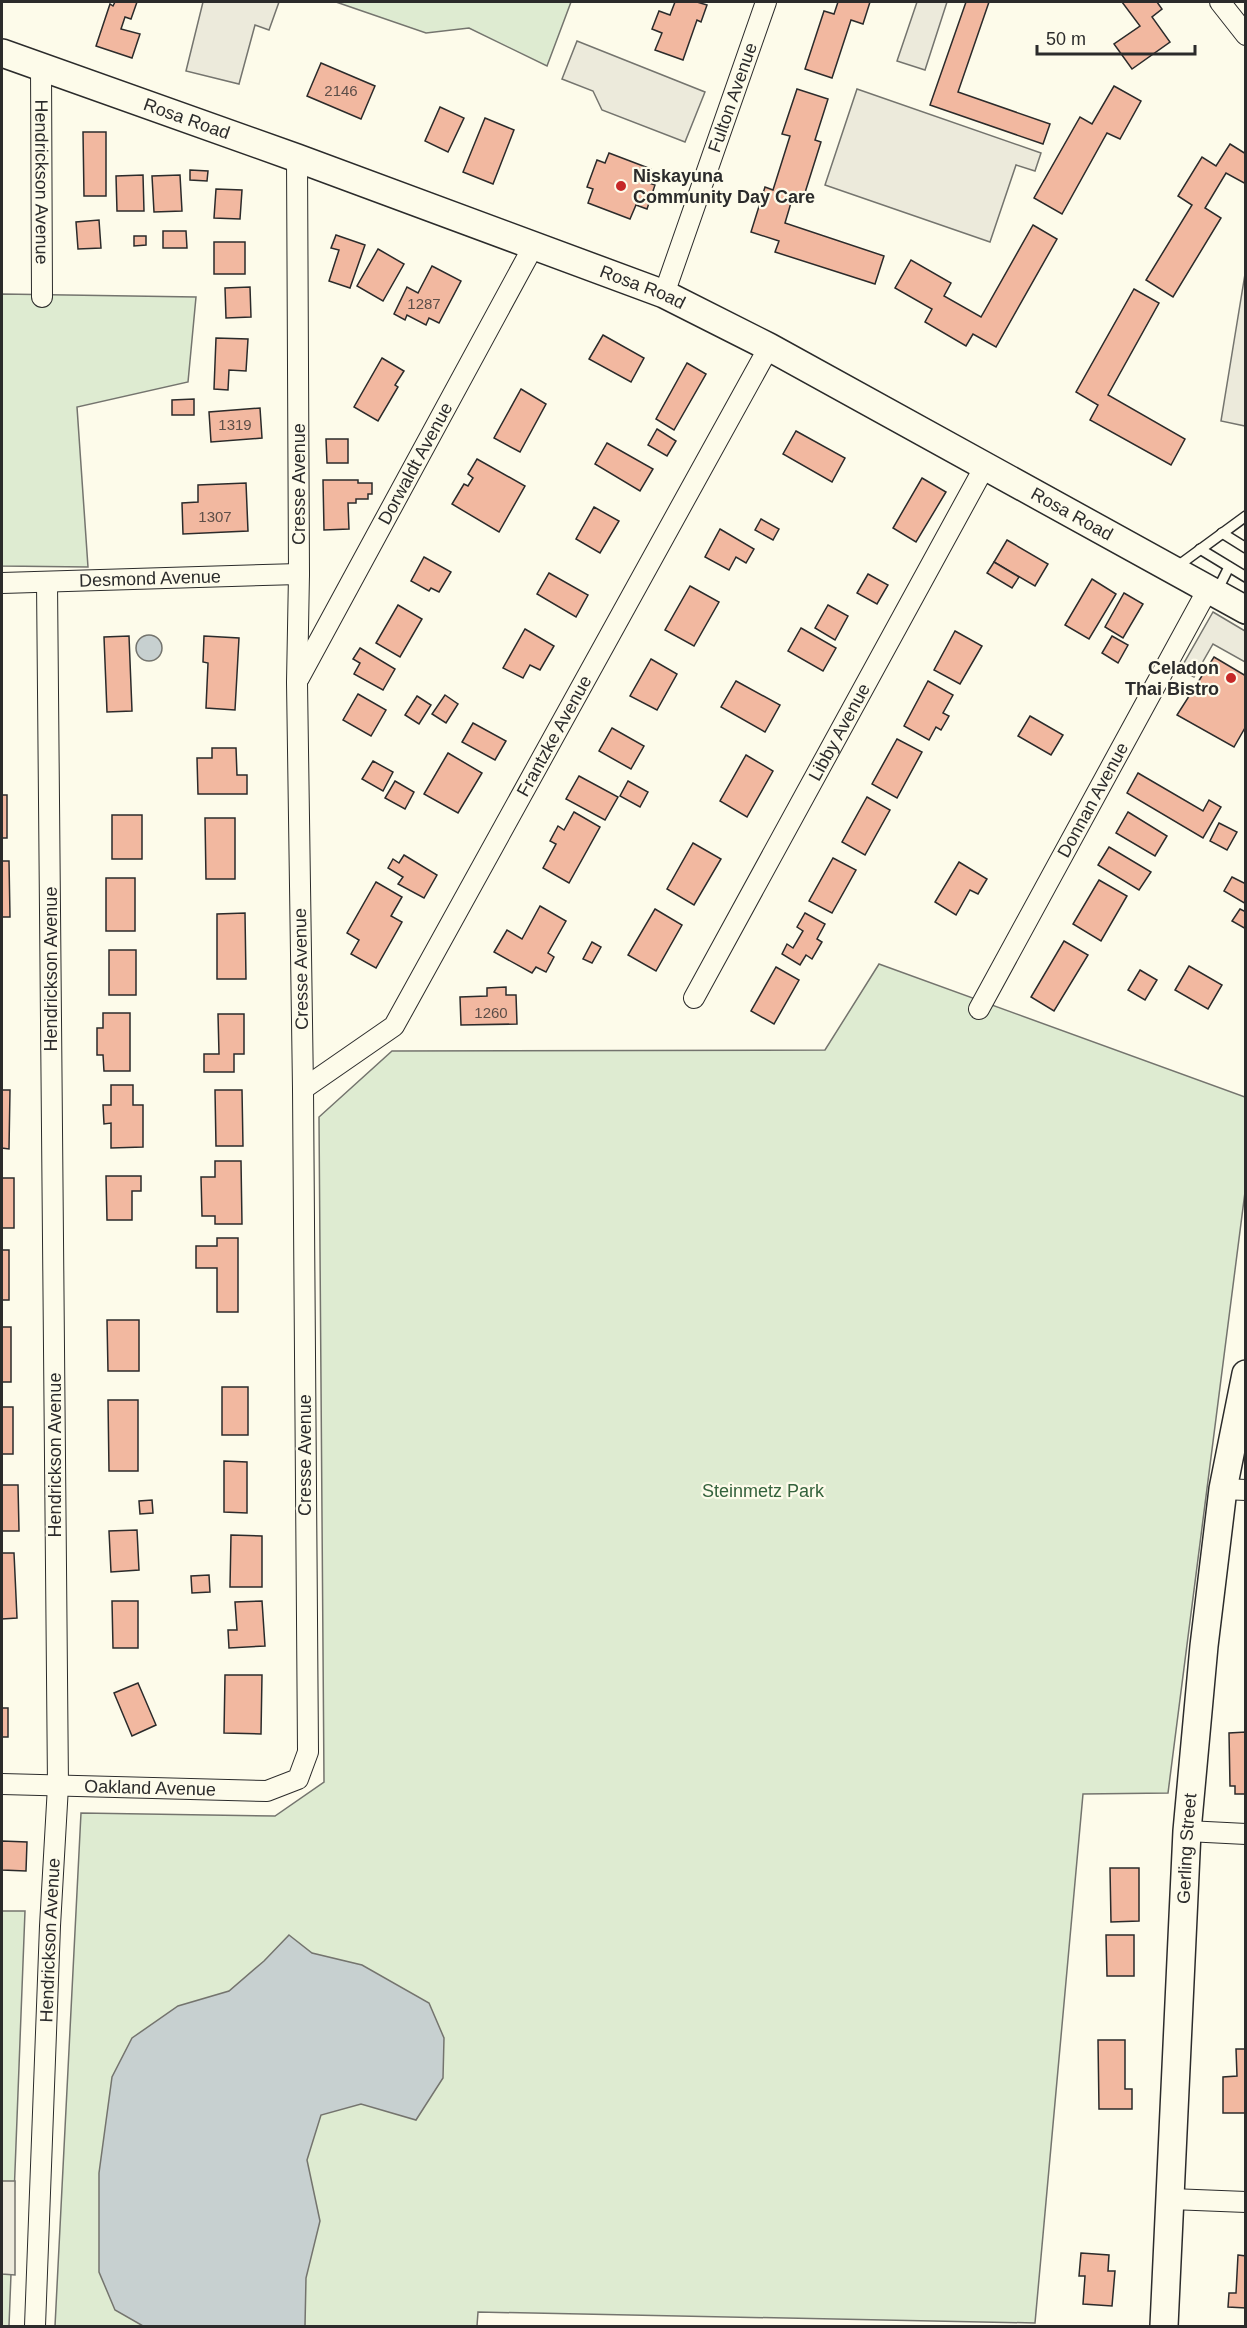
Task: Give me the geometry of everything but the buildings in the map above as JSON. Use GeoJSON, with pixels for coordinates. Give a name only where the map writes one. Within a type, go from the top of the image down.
{"type":"FeatureCollection","features":[{"type":"Feature","properties":{"kind":"street","name":"Fulton Avenue"},"geometry":{"type":"LineString","coordinates":[[664,294],[766,2]]}},
{"type":"Feature","properties":{"kind":"street"},"geometry":{"type":"LineString","coordinates":[[1226,4],[1245,35]]}},
{"type":"Feature","properties":{"kind":"street","name":"Rosa Road"},"geometry":{"type":"LineString","coordinates":[[2,53],[297,158],[664,294],[769,347],[1245,610]]}},
{"type":"Feature","properties":{"kind":"street","name":"Hendrickson Avenue"},"geometry":{"type":"LineString","coordinates":[[41,66],[42,297]]}},
{"type":"Feature","properties":{"kind":"street","name":"Cresse Avenue"},"geometry":{"type":"LineString","coordinates":[[297,158],[299,574],[297,682],[303,1089],[308,1752],[298,1779]]}},
{"type":"Feature","properties":{"kind":"street","name":"Dorwaldt Avenue"},"geometry":{"type":"LineString","coordinates":[[297,682],[534,245]]}},
{"type":"Feature","properties":{"kind":"street","name":"Frantzke Avenue"},"geometry":{"type":"LineString","coordinates":[[303,1089],[394,1026],[769,347]]}},
{"type":"Feature","properties":{"kind":"street","name":"Libby Avenue"},"geometry":{"type":"LineString","coordinates":[[694,998],[985,466]]}},
{"type":"Feature","properties":{"kind":"street","name":"Desmond Avenue"},"geometry":{"type":"LineString","coordinates":[[2,583],[299,574]]}},
{"type":"Feature","properties":{"kind":"street","name":"Hendrickson Avenue"},"geometry":{"type":"LineString","coordinates":[[35,2326],[50,1926],[58,1786],[47,582]]}},
{"type":"Feature","properties":{"kind":"street","name":"Donnan Avenue"},"geometry":{"type":"LineString","coordinates":[[979,1009],[1212,591]]}},
{"type":"Feature","properties":{"kind":"street","name":"Gerling Street"},"geometry":{"type":"LineString","coordinates":[[1164,2326],[1187,1831],[1204,1646],[1234,1490],[1245,1374]]}},
{"type":"Feature","properties":{"kind":"street","name":"Oakland Avenue"},"geometry":{"type":"LineString","coordinates":[[2,1784],[267,1791],[298,1779]]}},
{"type":"Feature","properties":{"kind":"street"},"geometry":{"type":"LineString","coordinates":[[1187,1831],[1245,1834]]}},
{"type":"Feature","properties":{"kind":"street"},"geometry":{"type":"LineString","coordinates":[[1171,2199],[1245,2202]]}},
{"type":"Feature","properties":{"kind":"lane"},"geometry":{"type":"LineString","coordinates":[[1173,569],[1245,516]]}},
{"type":"Feature","properties":{"kind":"lane"},"geometry":{"type":"LineString","coordinates":[[1222,533],[1245,548]]}},
{"type":"Feature","properties":{"kind":"lane"},"geometry":{"type":"LineString","coordinates":[[1200,549],[1245,577]]}},
{"type":"Feature","properties":{"kind":"lane"},"geometry":{"type":"LineString","coordinates":[[1212,591],[1229,567]]}},
{"type":"Feature","properties":{"kind":"green space"},"geometry":{"type":"Polygon","coordinates":[[[336,2],[571,2],[547,66],[469,28],[426,33],[336,2]]]}},
{"type":"Feature","properties":{"kind":"green space"},"geometry":{"type":"Polygon","coordinates":[[[2,294],[196,297],[188,382],[77,407],[88,567],[2,566],[2,294]]]}},
{"type":"Feature","properties":{"kind":"green space","name":"Steinmetz Park"},"geometry":{"type":"Polygon","coordinates":[[[879,964],[1245,1097],[1245,1192],[1168,1793],[1083,1794],[1035,2323],[478,2312],[477,2326],[55,2326],[81,1813],[275,1816],[324,1782],[319,1117],[392,1051],[825,1050],[879,964]]]}},
{"type":"Feature","properties":{"kind":"green space"},"geometry":{"type":"Polygon","coordinates":[[[2,1911],[25,1911],[9,2326],[2,2326],[2,1911]]]}},
{"type":"Feature","properties":{"kind":"shaded area"},"geometry":{"type":"Polygon","coordinates":[[[203,2],[279,2],[269,30],[255,25],[239,84],[186,71],[203,2]]]}},
{"type":"Feature","properties":{"kind":"shaded area"},"geometry":{"type":"Polygon","coordinates":[[[917,2],[947,2],[925,70],[897,61],[917,2]]]}},
{"type":"Feature","properties":{"kind":"shaded area"},"geometry":{"type":"Polygon","coordinates":[[[577,41],[705,92],[685,142],[602,110],[593,91],[562,79],[577,41]]]}},
{"type":"Feature","properties":{"kind":"shaded area"},"geometry":{"type":"Polygon","coordinates":[[[857,89],[1041,153],[1035,171],[1016,165],[990,242],[825,185],[857,89]]]}},
{"type":"Feature","properties":{"kind":"shaded area"},"geometry":{"type":"Polygon","coordinates":[[[1245,274],[1245,426],[1221,421],[1245,274]]]}},
{"type":"Feature","properties":{"kind":"shaded area"},"geometry":{"type":"Polygon","coordinates":[[[1213,612],[1245,631],[1245,662],[1213,644],[1194,677],[1180,670],[1213,612]]]}},
{"type":"Feature","properties":{"kind":"shaded area"},"geometry":{"type":"Polygon","coordinates":[[[149,635],[158,639],[162,648],[158,657],[149,661],[140,657],[136,648],[140,639],[149,635]]]}},
{"type":"Feature","properties":{"kind":"shaded area"},"geometry":{"type":"Polygon","coordinates":[[[289,1935],[312,1953],[362,1965],[429,2003],[444,2038],[443,2078],[416,2120],[361,2104],[321,2115],[307,2160],[320,2221],[306,2278],[305,2326],[143,2326],[115,2310],[99,2272],[99,2173],[112,2077],[132,2038],[178,2006],[229,1991],[264,1961],[289,1935]]]}},
{"type":"Feature","properties":{"kind":"shaded area"},"geometry":{"type":"Polygon","coordinates":[[[2,2181],[15,2181],[15,2275],[2,2274],[2,2181]]]}},
{"type":"Feature","properties":{"kind":"place","name":"Niskayuna Community Day Care"},"geometry":{"type":"Point","coordinates":[621,186]}},
{"type":"Feature","properties":{"kind":"place","name":"Celadon Thai Bistro"},"geometry":{"type":"Point","coordinates":[1231,678]}}]}
